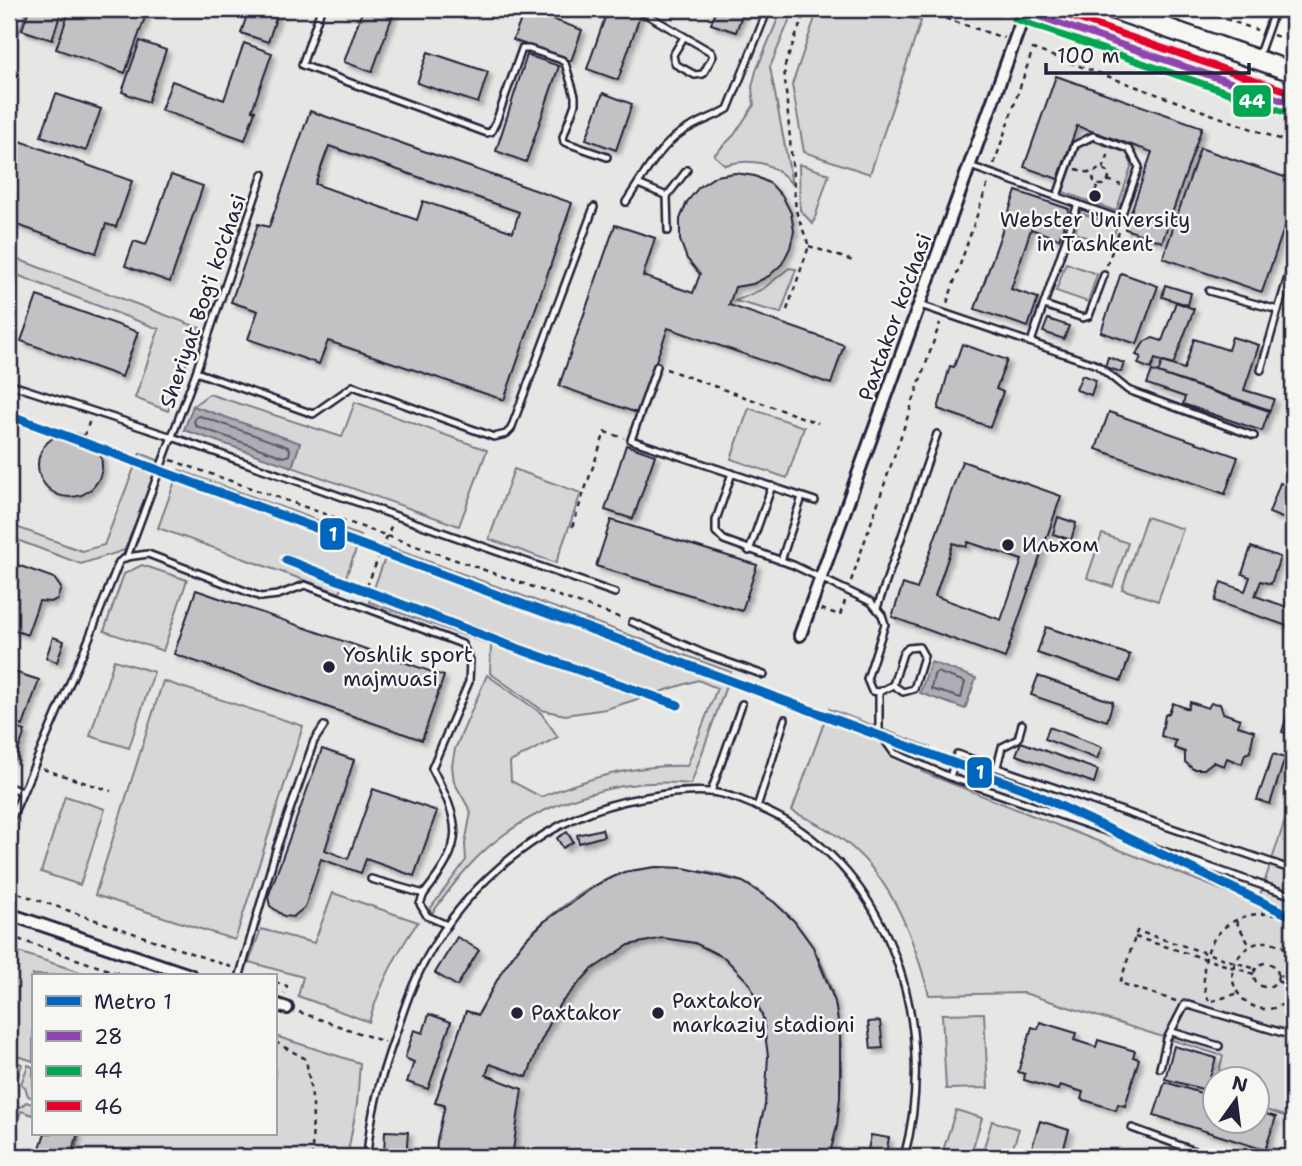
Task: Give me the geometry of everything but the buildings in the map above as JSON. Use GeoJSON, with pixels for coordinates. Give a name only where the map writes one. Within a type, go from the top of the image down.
{"type":"FeatureCollection","features":[{"type":"Feature","properties":{"kind":"main road"},"geometry":{"type":"LineString","coordinates":[[1027,9],[1293,104]]}},
{"type":"Feature","properties":{"kind":"main road"},"geometry":{"type":"LineString","coordinates":[[1112,9],[1293,72]]}},
{"type":"Feature","properties":{"kind":"street","name":"Paxtakor ko'chasi"},"geometry":{"type":"LineString","coordinates":[[800,635],[1027,9]]}},
{"type":"Feature","properties":{"kind":"street"},"geometry":{"type":"LineString","coordinates":[[9,914],[187,974]]}},
{"type":"Feature","properties":{"kind":"street"},"geometry":{"type":"LineString","coordinates":[[276,1004],[287,1008]]}},
{"type":"Feature","properties":{"kind":"lane"},"geometry":{"type":"LineString","coordinates":[[321,9],[302,65],[487,133],[491,132],[522,49],[565,64],[575,104],[564,142],[607,157]]}},
{"type":"Feature","properties":{"kind":"lane"},"geometry":{"type":"LineString","coordinates":[[637,9],[684,37],[712,54],[703,74],[695,75],[675,64],[673,55],[684,37]]}},
{"type":"Feature","properties":{"kind":"lane"},"geometry":{"type":"LineString","coordinates":[[626,202],[674,137],[728,109],[768,9]]}},
{"type":"Feature","properties":{"kind":"lane"},"geometry":{"type":"LineString","coordinates":[[1257,60],[1275,9]]}},
{"type":"Feature","properties":{"kind":"lane"},"geometry":{"type":"LineString","coordinates":[[970,166],[1121,219],[1139,167],[1129,149],[1093,136],[1075,145],[1057,196]]}},
{"type":"Feature","properties":{"kind":"lane"},"geometry":{"type":"LineString","coordinates":[[668,231],[667,196],[687,170]]}},
{"type":"Feature","properties":{"kind":"lane","name":"Sheriyat Bog'i ko'chasi"},"geometry":{"type":"LineString","coordinates":[[33,765],[88,641],[110,581],[119,562],[127,557],[196,372],[263,174]]}},
{"type":"Feature","properties":{"kind":"lane"},"geometry":{"type":"LineString","coordinates":[[638,184],[667,196]]}},
{"type":"Feature","properties":{"kind":"lane"},"geometry":{"type":"LineString","coordinates":[[1031,342],[1078,204]]}},
{"type":"Feature","properties":{"kind":"lane"},"geometry":{"type":"LineString","coordinates":[[196,372],[313,414],[353,386],[494,437],[506,434],[512,429],[594,207]]}},
{"type":"Feature","properties":{"kind":"lane"},"geometry":{"type":"LineString","coordinates":[[1261,370],[1293,261]]}},
{"type":"Feature","properties":{"kind":"lane"},"geometry":{"type":"LineString","coordinates":[[1044,305],[1083,318],[1089,316],[1104,275]]}},
{"type":"Feature","properties":{"kind":"lane"},"geometry":{"type":"LineString","coordinates":[[1209,291],[1278,310]]}},
{"type":"Feature","properties":{"kind":"lane"},"geometry":{"type":"LineString","coordinates":[[920,305],[1097,365],[1128,390],[1254,436]]}},
{"type":"Feature","properties":{"kind":"lane"},"geometry":{"type":"LineString","coordinates":[[657,366],[631,440],[815,501]]}},
{"type":"Feature","properties":{"kind":"lane"},"geometry":{"type":"LineString","coordinates":[[9,384],[172,437],[615,593]]}},
{"type":"Feature","properties":{"kind":"lane"},"geometry":{"type":"LineString","coordinates":[[877,608],[936,434]]}},
{"type":"Feature","properties":{"kind":"lane"},"geometry":{"type":"LineString","coordinates":[[732,473],[716,520],[716,532],[724,540],[822,577],[871,602],[885,624],[867,679],[872,691],[879,692],[892,685],[905,650],[913,646],[919,647],[925,656],[916,686],[903,692],[892,685]]}},
{"type":"Feature","properties":{"kind":"lane"},"geometry":{"type":"LineString","coordinates":[[749,551],[772,486]]}},
{"type":"Feature","properties":{"kind":"lane"},"geometry":{"type":"LineString","coordinates":[[781,561],[802,496]]}},
{"type":"Feature","properties":{"kind":"lane"},"geometry":{"type":"LineString","coordinates":[[127,557],[148,554],[261,597],[278,595],[305,585],[462,644],[470,660],[469,682],[432,768],[449,801],[456,822],[455,844],[440,874],[424,894],[420,904],[427,916],[447,926]]}},
{"type":"Feature","properties":{"kind":"lane"},"geometry":{"type":"LineString","coordinates":[[632,622],[764,676]]}},
{"type":"Feature","properties":{"kind":"lane"},"geometry":{"type":"LineString","coordinates":[[879,692],[879,732],[894,753],[950,776],[1293,896]]}},
{"type":"Feature","properties":{"kind":"lane"},"geometry":{"type":"LineString","coordinates":[[712,792],[742,704]]}},
{"type":"Feature","properties":{"kind":"lane"},"geometry":{"type":"LineString","coordinates":[[757,807],[785,719]]}},
{"type":"Feature","properties":{"kind":"lane"},"geometry":{"type":"LineString","coordinates":[[997,767],[1002,747],[1018,739],[1022,724]]}},
{"type":"Feature","properties":{"kind":"lane"},"geometry":{"type":"LineString","coordinates":[[240,973],[276,850],[314,741],[324,726]]}},
{"type":"Feature","properties":{"kind":"lane"},"geometry":{"type":"LineString","coordinates":[[950,776],[957,754],[1293,870]]}},
{"type":"Feature","properties":{"kind":"lane"},"geometry":{"type":"LineString","coordinates":[[9,824],[33,765]]}},
{"type":"Feature","properties":{"kind":"lane"},"geometry":{"type":"LineString","coordinates":[[9,787],[22,792]]}},
{"type":"Feature","properties":{"kind":"lane"},"geometry":{"type":"LineString","coordinates":[[367,1157],[377,1088],[413,985],[447,926],[472,896],[499,869],[531,844],[565,823],[599,808],[636,798],[712,792],[757,807],[808,835],[830,853],[866,896],[902,973],[913,1031],[912,1114],[904,1157]]}},
{"type":"Feature","properties":{"kind":"lane"},"geometry":{"type":"LineString","coordinates":[[371,879],[424,894]]}},
{"type":"Feature","properties":{"kind":"lane"},"geometry":{"type":"LineString","coordinates":[[1160,1068],[1167,1039],[1185,1004],[1293,1037]]}},
{"type":"Feature","properties":{"kind":"lane"},"geometry":{"type":"LineString","coordinates":[[1172,1032],[1219,1046]]}},
{"type":"Feature","properties":{"kind":"lane"},"geometry":{"type":"LineString","coordinates":[[1132,1128],[1211,1157]]}},
{"type":"Feature","properties":{"kind":"path"},"geometry":{"type":"LineString","coordinates":[[787,310],[809,246],[796,211],[784,68],[806,9]]}},
{"type":"Feature","properties":{"kind":"path"},"geometry":{"type":"LineString","coordinates":[[917,9],[983,31]]}},
{"type":"Feature","properties":{"kind":"path"},"geometry":{"type":"LineString","coordinates":[[1197,9],[1293,42]]}},
{"type":"Feature","properties":{"kind":"path"},"geometry":{"type":"LineString","coordinates":[[811,606],[840,615],[1033,49],[1293,144]]}},
{"type":"Feature","properties":{"kind":"path"},"geometry":{"type":"LineString","coordinates":[[1103,170],[1112,143]]}},
{"type":"Feature","properties":{"kind":"path"},"geometry":{"type":"LineString","coordinates":[[1068,166],[1093,174]]}},
{"type":"Feature","properties":{"kind":"path"},"geometry":{"type":"LineString","coordinates":[[1097,170],[1103,170],[1108,174],[1108,180],[1104,184],[1098,184],[1093,180],[1093,174],[1097,170]]}},
{"type":"Feature","properties":{"kind":"path"},"geometry":{"type":"LineString","coordinates":[[1108,180],[1131,188]]}},
{"type":"Feature","properties":{"kind":"path"},"geometry":{"type":"LineString","coordinates":[[1090,208],[1098,184]]}},
{"type":"Feature","properties":{"kind":"path"},"geometry":{"type":"LineString","coordinates":[[1104,275],[1121,227]]}},
{"type":"Feature","properties":{"kind":"path"},"geometry":{"type":"LineString","coordinates":[[809,246],[853,261]]}},
{"type":"Feature","properties":{"kind":"path"},"geometry":{"type":"LineString","coordinates":[[657,366],[818,423]]}},
{"type":"Feature","properties":{"kind":"path"},"geometry":{"type":"LineString","coordinates":[[84,436],[92,412]]}},
{"type":"Feature","properties":{"kind":"path"},"geometry":{"type":"LineString","coordinates":[[572,527],[605,432],[631,440]]}},
{"type":"Feature","properties":{"kind":"path"},"geometry":{"type":"LineString","coordinates":[[164,458],[632,622]]}},
{"type":"Feature","properties":{"kind":"path"},"geometry":{"type":"LineString","coordinates":[[359,606],[396,516]]}},
{"type":"Feature","properties":{"kind":"path"},"geometry":{"type":"LineString","coordinates":[[33,765],[111,791]]}},
{"type":"Feature","properties":{"kind":"path"},"geometry":{"type":"LineString","coordinates":[[9,890],[240,973]]}},
{"type":"Feature","properties":{"kind":"path"},"geometry":{"type":"LineString","coordinates":[[1209,1001],[1203,977],[1206,958],[1217,935],[1236,920],[1254,914],[1280,915],[1293,921]]}},
{"type":"Feature","properties":{"kind":"path"},"geometry":{"type":"LineString","coordinates":[[1236,920],[1250,946]]}},
{"type":"Feature","properties":{"kind":"path"},"geometry":{"type":"LineString","coordinates":[[1185,1004],[1119,983],[1137,931],[1256,969]]}},
{"type":"Feature","properties":{"kind":"path"},"geometry":{"type":"LineString","coordinates":[[9,936],[120,974]]}},
{"type":"Feature","properties":{"kind":"path"},"geometry":{"type":"LineString","coordinates":[[1135,937],[1254,974]]}},
{"type":"Feature","properties":{"kind":"path"},"geometry":{"type":"LineString","coordinates":[[1293,956],[1279,944],[1265,942],[1250,946],[1240,954],[1234,966],[1233,980],[1237,994],[1247,1004],[1260,1009],[1275,1009],[1293,996]]}},
{"type":"Feature","properties":{"kind":"path"},"geometry":{"type":"LineString","coordinates":[[1270,963],[1278,976],[1277,981],[1273,985],[1263,986],[1255,979],[1256,969],[1259,965],[1270,963]]}},
{"type":"Feature","properties":{"kind":"path"},"geometry":{"type":"LineString","coordinates":[[1278,976],[1293,981]]}},
{"type":"Feature","properties":{"kind":"path"},"geometry":{"type":"LineString","coordinates":[[1277,981],[1293,987]]}},
{"type":"Feature","properties":{"kind":"path"},"geometry":{"type":"LineString","coordinates":[[276,982],[287,986]]}},
{"type":"Feature","properties":{"kind":"path"},"geometry":{"type":"LineString","coordinates":[[1203,1009],[1209,1001],[1237,994]]}},
{"type":"Feature","properties":{"kind":"path"},"geometry":{"type":"LineString","coordinates":[[287,1008],[392,1044]]}},
{"type":"Feature","properties":{"kind":"path"},"geometry":{"type":"LineString","coordinates":[[276,1043],[306,1059],[313,1104],[312,1157]]}},
{"type":"Feature","properties":{"kind":"shaded area"},"geometry":{"type":"Polygon","coordinates":[[[9,9],[1018,9],[1293,104],[1293,1157],[9,1157],[9,9]]]}},
{"type":"Feature","properties":{"kind":"shaded area"},"geometry":{"type":"Polygon","coordinates":[[[9,9],[27,9],[9,63],[9,9]]]}},
{"type":"Feature","properties":{"kind":"shaded area"},"geometry":{"type":"Polygon","coordinates":[[[782,9],[794,9],[770,67],[792,184],[777,170],[762,163],[725,165],[714,155],[734,135],[754,105],[752,87],[756,71],[782,9]]]}},
{"type":"Feature","properties":{"kind":"shaded area"},"geometry":{"type":"Polygon","coordinates":[[[818,9],[884,9],[921,21],[870,174],[804,152],[792,85],[818,9]]]}},
{"type":"Feature","properties":{"kind":"shaded area"},"geometry":{"type":"Polygon","coordinates":[[[1093,141],[1127,153],[1132,165],[1116,211],[1063,192],[1079,147],[1093,141]]]}},
{"type":"Feature","properties":{"kind":"shaded area"},"geometry":{"type":"Polygon","coordinates":[[[799,164],[829,174],[813,224],[800,210],[799,164]]]}},
{"type":"Feature","properties":{"kind":"shaded area"},"geometry":{"type":"Polygon","coordinates":[[[1081,213],[1117,226],[1110,245],[1075,233],[1081,213]]]}},
{"type":"Feature","properties":{"kind":"shaded area"},"geometry":{"type":"Polygon","coordinates":[[[9,256],[200,328],[168,411],[135,398],[159,329],[9,272],[9,256]]]}},
{"type":"Feature","properties":{"kind":"shaded area"},"geometry":{"type":"Polygon","coordinates":[[[1066,263],[1097,274],[1088,302],[1056,291],[1066,263]]]}},
{"type":"Feature","properties":{"kind":"shaded area"},"geometry":{"type":"Polygon","coordinates":[[[789,268],[796,269],[781,313],[735,301],[763,289],[789,268]]]}},
{"type":"Feature","properties":{"kind":"shaded area"},"geometry":{"type":"Polygon","coordinates":[[[209,394],[342,437],[355,402],[487,450],[459,526],[292,467],[300,443],[193,406],[209,394]]]}},
{"type":"Feature","properties":{"kind":"shaded area"},"geometry":{"type":"Polygon","coordinates":[[[749,408],[804,427],[787,478],[731,459],[749,408]]]}},
{"type":"Feature","properties":{"kind":"shaded area"},"geometry":{"type":"Polygon","coordinates":[[[140,453],[160,461],[125,550],[81,564],[9,537],[11,525],[82,551],[104,545],[140,453]]]}},
{"type":"Feature","properties":{"kind":"shaded area"},"geometry":{"type":"Polygon","coordinates":[[[514,469],[581,493],[556,563],[489,539],[514,469]]]}},
{"type":"Feature","properties":{"kind":"shaded area"},"geometry":{"type":"Polygon","coordinates":[[[179,470],[361,536],[340,593],[158,528],[179,470]]]}},
{"type":"Feature","properties":{"kind":"shaded area"},"geometry":{"type":"Polygon","coordinates":[[[1146,517],[1183,529],[1158,601],[1122,589],[1146,517]]]}},
{"type":"Feature","properties":{"kind":"shaded area"},"geometry":{"type":"Polygon","coordinates":[[[1102,534],[1128,543],[1113,587],[1087,578],[1102,534]]]}},
{"type":"Feature","properties":{"kind":"shaded area"},"geometry":{"type":"Polygon","coordinates":[[[389,547],[731,672],[691,784],[637,784],[609,789],[582,796],[530,818],[485,850],[451,887],[433,912],[430,912],[466,860],[465,844],[471,812],[454,782],[452,766],[455,749],[487,675],[541,713],[558,737],[510,762],[511,781],[541,797],[612,774],[649,767],[687,766],[717,688],[698,680],[606,709],[565,715],[542,710],[490,673],[491,645],[369,602],[389,547]]]}},
{"type":"Feature","properties":{"kind":"shaded area"},"geometry":{"type":"Polygon","coordinates":[[[142,565],[187,580],[163,651],[104,631],[124,574],[142,565]]]}},
{"type":"Feature","properties":{"kind":"shaded area"},"geometry":{"type":"Polygon","coordinates":[[[114,660],[154,672],[129,748],[90,736],[114,660]]]}},
{"type":"Feature","properties":{"kind":"shaded area"},"geometry":{"type":"Polygon","coordinates":[[[163,681],[303,726],[235,940],[95,895],[163,681]]]}},
{"type":"Feature","properties":{"kind":"shaded area"},"geometry":{"type":"Polygon","coordinates":[[[829,709],[930,747],[922,772],[1257,904],[1293,797],[1293,1119],[1270,1111],[1270,1064],[1221,1064],[1223,1056],[1024,993],[929,995],[909,933],[878,876],[842,839],[792,811],[829,709]]]}},
{"type":"Feature","properties":{"kind":"shaded area"},"geometry":{"type":"Polygon","coordinates":[[[65,796],[105,809],[80,885],[41,872],[65,796]]]}},
{"type":"Feature","properties":{"kind":"shaded area","name":"Paxtakor markaziy stadioni"},"geometry":{"type":"Polygon","coordinates":[[[656,867],[709,872],[751,886],[780,908],[803,933],[820,961],[832,992],[839,1024],[841,1058],[836,1125],[829,1157],[436,1157],[445,1106],[435,1103],[466,1011],[478,1014],[516,950],[557,911],[612,877],[656,867]]]}},
{"type":"Feature","properties":{"kind":"shaded area"},"geometry":{"type":"Polygon","coordinates":[[[333,893],[418,922],[389,970],[369,1022],[298,996],[303,977],[249,962],[261,929],[314,943],[333,893]]]}},
{"type":"Feature","properties":{"kind":"shaded area"},"geometry":{"type":"Polygon","coordinates":[[[9,949],[86,974],[32,974],[32,1061],[9,1053],[9,949]]]}},
{"type":"Feature","properties":{"kind":"shaded area"},"geometry":{"type":"Polygon","coordinates":[[[984,1013],[988,1088],[946,1089],[942,1014],[984,1013]]]}},
{"type":"Feature","properties":{"kind":"shaded area"},"geometry":{"type":"Polygon","coordinates":[[[276,1036],[360,1063],[357,1104],[347,1157],[73,1157],[80,1134],[276,1134],[276,1036]]]}},
{"type":"Feature","properties":{"kind":"shaded area"},"geometry":{"type":"Polygon","coordinates":[[[9,1059],[22,1064],[16,1083],[9,1084],[9,1059]]]}},
{"type":"Feature","properties":{"kind":"shaded area"},"geometry":{"type":"Polygon","coordinates":[[[28,1065],[32,1067],[32,1098],[28,1096],[21,1084],[28,1065]]]}},
{"type":"Feature","properties":{"kind":"shaded area"},"geometry":{"type":"Polygon","coordinates":[[[26,1102],[32,1104],[32,1115],[21,1111],[16,1127],[9,1124],[14,1108],[26,1102]]]}},
{"type":"Feature","properties":{"kind":"shaded area"},"geometry":{"type":"Polygon","coordinates":[[[956,1110],[982,1118],[970,1157],[941,1157],[956,1110]]]}},
{"type":"Feature","properties":{"kind":"shaded area"},"geometry":{"type":"Polygon","coordinates":[[[992,1121],[1019,1129],[1010,1157],[981,1157],[992,1121]]]}},
{"type":"Feature","properties":{"kind":"water"},"geometry":{"type":"Polygon","coordinates":[[[193,406],[300,443],[292,467],[184,430],[193,406]]]}},
{"type":"Feature","properties":{"kind":"water"},"geometry":{"type":"Polygon","coordinates":[[[931,662],[976,678],[965,709],[920,693],[931,662]]]}},
{"type":"Feature","properties":{"kind":"metro line","name":"1"},"geometry":{"type":"LineString","coordinates":[[9,415],[1027,790],[1293,917]]}},
{"type":"Feature","properties":{"kind":"metro line","name":"1"},"geometry":{"type":"LineString","coordinates":[[286,560],[502,643],[678,705]]}},
{"type":"Feature","properties":{"kind":"transit line","name":"28"},"geometry":{"type":"LineString","coordinates":[[1018,9],[1293,104]]}},
{"type":"Feature","properties":{"kind":"transit line","name":"46"},"geometry":{"type":"LineString","coordinates":[[1049,9],[1293,93]]}},
{"type":"Feature","properties":{"kind":"transit line","name":"44"},"geometry":{"type":"LineString","coordinates":[[1015,19],[1290,114]]}},
{"type":"Feature","properties":{"kind":"place","name":"Webster University in Tashkent"},"geometry":{"type":"Point","coordinates":[1095,196]}},
{"type":"Feature","properties":{"kind":"place","name":"Ильхом"},"geometry":{"type":"Point","coordinates":[1008,545]}},
{"type":"Feature","properties":{"kind":"place","name":"Yoshlik sport majmuasi"},"geometry":{"type":"Point","coordinates":[329,667]}},
{"type":"Feature","properties":{"kind":"place","name":"Paxtakor"},"geometry":{"type":"Point","coordinates":[517,1013]}},
{"type":"Feature","properties":{"kind":"place","name":"Paxtakor markaziy stadioni"},"geometry":{"type":"Point","coordinates":[658,1013]}}]}
